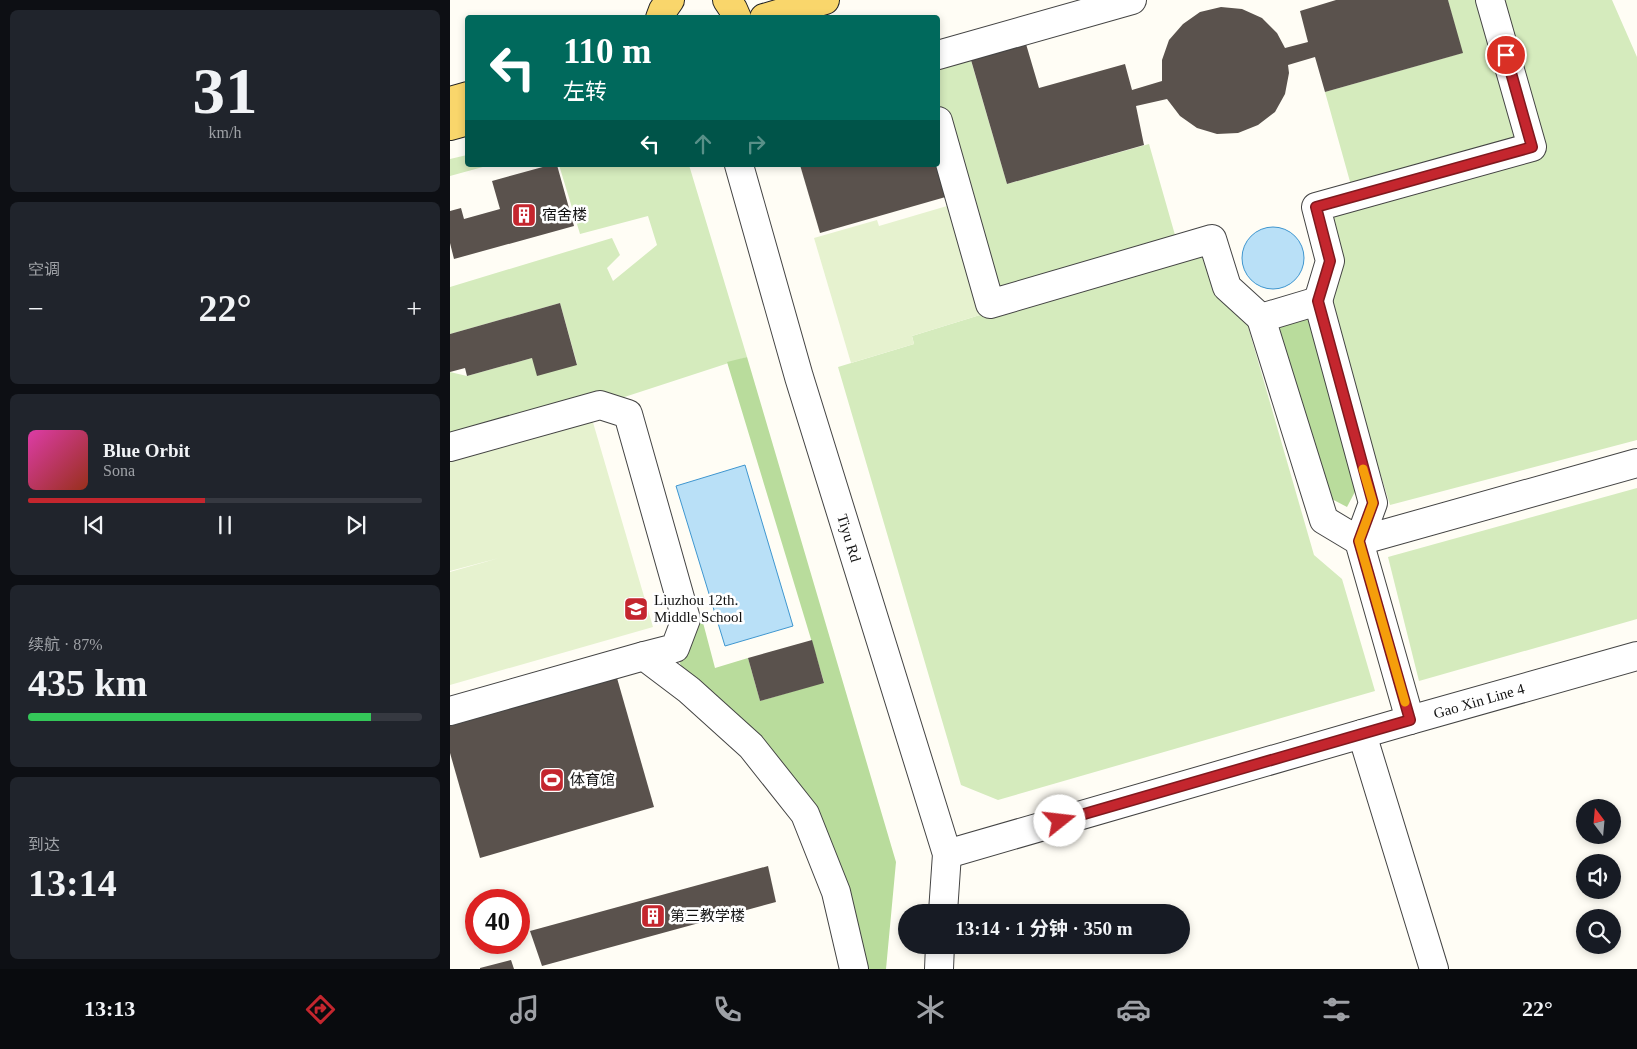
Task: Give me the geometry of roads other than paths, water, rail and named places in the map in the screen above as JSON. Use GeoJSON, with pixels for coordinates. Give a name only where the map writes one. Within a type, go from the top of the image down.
{"type":"FeatureCollection","features":[{"type":"Feature","properties":{"kind":"main road"},"geometry":{"type":"LineString","coordinates":[[661,15],[670,0]]}},
{"type":"Feature","properties":{"kind":"main road"},"geometry":{"type":"LineString","coordinates":[[774,15],[825,0]]}},
{"type":"Feature","properties":{"kind":"main road"},"geometry":{"type":"LineString","coordinates":[[450,101],[465,97]]}},
{"type":"Feature","properties":{"kind":"main road"},"geometry":{"type":"LineString","coordinates":[[450,126],[465,122]]}},
{"type":"Feature","properties":{"kind":"street"},"geometry":{"type":"LineString","coordinates":[[940,54],[1132,0]]}},
{"type":"Feature","properties":{"kind":"street"},"geometry":{"type":"LineString","coordinates":[[1410,720],[1359,541],[1373,503],[1318,301],[1330,261],[1316,207],[1532,147],[1490,0]]}},
{"type":"Feature","properties":{"kind":"street"},"geometry":{"type":"LineString","coordinates":[[940,128],[990,304],[1212,239],[1227,287],[1262,318],[1324,520],[1359,541],[1637,462]]}},
{"type":"Feature","properties":{"kind":"street","name":"Tiyu Rd"},"geometry":{"type":"LineString","coordinates":[[740,167],[799,377],[947,854],[944,904]]}},
{"type":"Feature","properties":{"kind":"street"},"geometry":{"type":"LineString","coordinates":[[1262,318],[1318,301]]}},
{"type":"Feature","properties":{"kind":"street"},"geometry":{"type":"LineString","coordinates":[[450,447],[600,405],[628,414],[686,619],[675,648],[450,711]]}},
{"type":"Feature","properties":{"kind":"street"},"geometry":{"type":"LineString","coordinates":[[644,656],[689,690],[751,746],[805,814],[836,892],[854,969]]}},
{"type":"Feature","properties":{"kind":"street","name":"Gao Xin Line 4"},"geometry":{"type":"LineString","coordinates":[[947,854],[1637,656]]}},
{"type":"Feature","properties":{"kind":"street"},"geometry":{"type":"LineString","coordinates":[[1362,734],[1434,969]]}},
{"type":"Feature","properties":{"kind":"street"},"geometry":{"type":"LineString","coordinates":[[938,969],[939,954]]}},
{"type":"Feature","properties":{"kind":"water"},"geometry":{"type":"Polygon","coordinates":[[[1273,227],[1285,230],[1295,236],[1301,246],[1304,258],[1301,270],[1295,280],[1285,286],[1273,289],[1261,286],[1251,280],[1245,270],[1242,258],[1245,246],[1251,236],[1261,230],[1273,227]]]}},
{"type":"Feature","properties":{"kind":"water"},"geometry":{"type":"Polygon","coordinates":[[[745,465],[793,626],[725,646],[676,486],[745,465]]]}},
{"type":"Feature","properties":{"kind":"place","name":"宿舍楼"},"geometry":{"type":"Point","coordinates":[524,215]}},
{"type":"Feature","properties":{"kind":"place","name":"Liuzhou 12th. Middle School"},"geometry":{"type":"Point","coordinates":[636,609]}},
{"type":"Feature","properties":{"kind":"place","name":"体育馆"},"geometry":{"type":"Point","coordinates":[552,780]}},
{"type":"Feature","properties":{"kind":"place","name":"第三教学楼"},"geometry":{"type":"Point","coordinates":[653,916]}}]}
